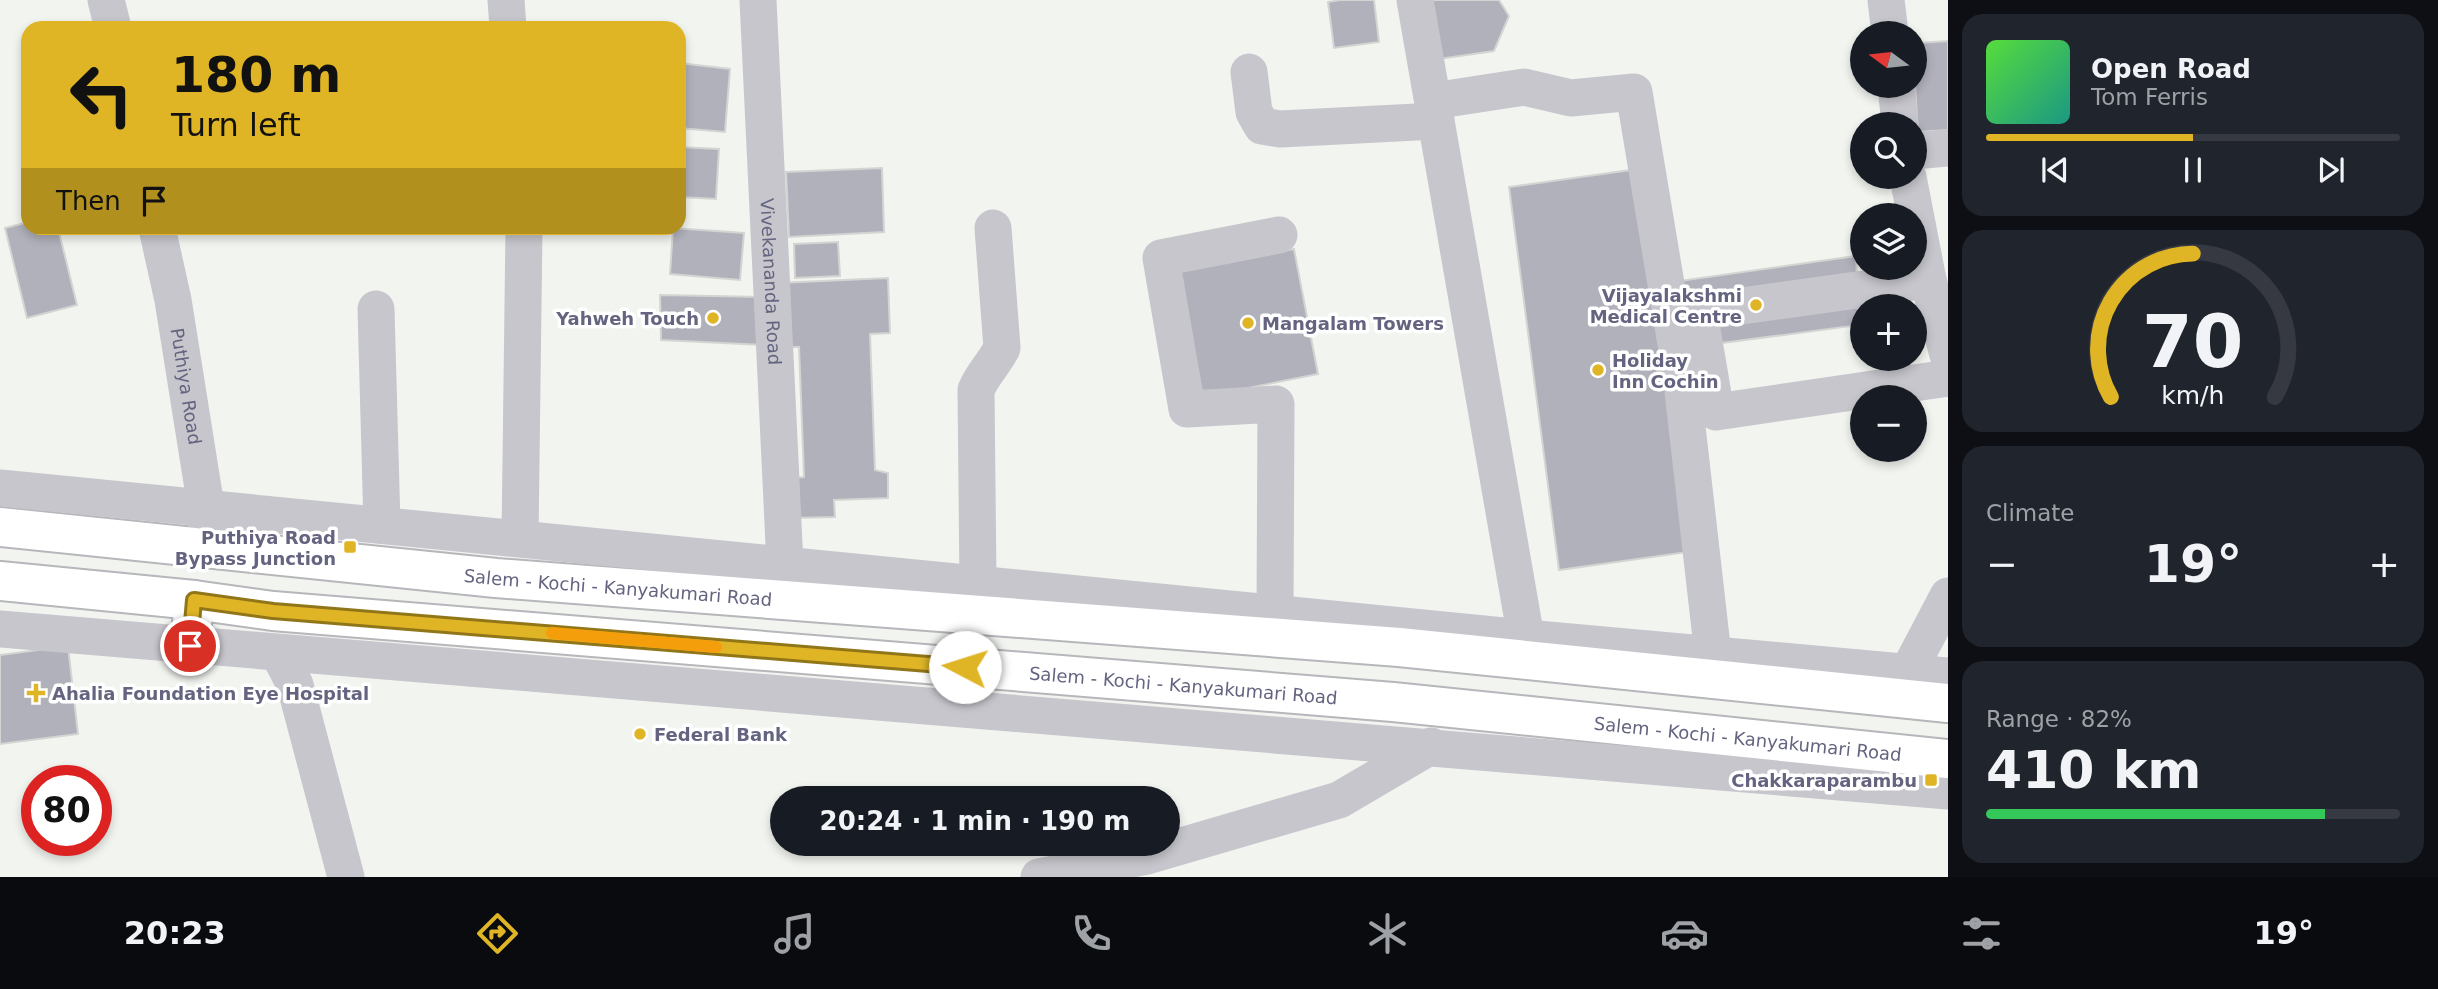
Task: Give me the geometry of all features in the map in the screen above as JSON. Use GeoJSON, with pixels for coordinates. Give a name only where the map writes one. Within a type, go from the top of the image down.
{"type":"FeatureCollection","features":[{"type":"Feature","properties":{"kind":"highway","name":"Salem - Kochi - Kanyakumari Road"},"geometry":{"type":"LineString","coordinates":[[0,527],[496,578],[1399,647],[1948,703]]}},
{"type":"Feature","properties":{"kind":"highway","name":"Salem - Kochi - Kanyakumari Road"},"geometry":{"type":"LineString","coordinates":[[0,581],[194,600],[273,611],[1393,702],[1791,760],[1948,759]]}},
{"type":"Feature","properties":{"kind":"highway"},"geometry":{"type":"LineString","coordinates":[[190,646],[194,600]]}},
{"type":"Feature","properties":{"kind":"highway"},"geometry":{"type":"LineString","coordinates":[[1393,702],[1399,647]]}},
{"type":"Feature","properties":{"kind":"street"},"geometry":{"type":"LineString","coordinates":[[106,0],[111,21]]}},
{"type":"Feature","properties":{"kind":"street"},"geometry":{"type":"LineString","coordinates":[[506,0],[508,21]]}},
{"type":"Feature","properties":{"kind":"street","name":"Vivekananda Road"},"geometry":{"type":"LineString","coordinates":[[758,0],[785,565]]}},
{"type":"Feature","properties":{"kind":"street"},"geometry":{"type":"LineString","coordinates":[[1415,0],[1526,638]]}},
{"type":"Feature","properties":{"kind":"street"},"geometry":{"type":"LineString","coordinates":[[1886,0],[1889,21]]}},
{"type":"Feature","properties":{"kind":"street"},"geometry":{"type":"LineString","coordinates":[[1249,72],[1254,112],[1262,127],[1280,129],[1434,111],[1524,87],[1571,98],[1634,92],[1681,373],[1713,655]]}},
{"type":"Feature","properties":{"kind":"street"},"geometry":{"type":"LineString","coordinates":[[1927,150],[1948,148]]}},
{"type":"Feature","properties":{"kind":"street"},"geometry":{"type":"LineString","coordinates":[[1910,189],[1928,280],[1948,355]]}},
{"type":"Feature","properties":{"kind":"street"},"geometry":{"type":"LineString","coordinates":[[978,584],[976,390],[986,368],[995,362],[1002,348],[993,228]]}},
{"type":"Feature","properties":{"kind":"street","name":"Puthiya Road"},"geometry":{"type":"LineString","coordinates":[[159,235],[173,300],[206,507],[208,548]]}},
{"type":"Feature","properties":{"kind":"street"},"geometry":{"type":"LineString","coordinates":[[520,538],[524,235]]}},
{"type":"Feature","properties":{"kind":"street"},"geometry":{"type":"LineString","coordinates":[[1275,613],[1276,404],[1187,410],[1161,258],[1279,235]]}},
{"type":"Feature","properties":{"kind":"street"},"geometry":{"type":"LineString","coordinates":[[1928,280],[1699,312],[1716,412],[1948,378]]}},
{"type":"Feature","properties":{"kind":"street"},"geometry":{"type":"LineString","coordinates":[[376,309],[382,525]]}},
{"type":"Feature","properties":{"kind":"street"},"geometry":{"type":"LineString","coordinates":[[0,488],[1526,638],[1948,676]]}},
{"type":"Feature","properties":{"kind":"street"},"geometry":{"type":"LineString","coordinates":[[1908,672],[1948,596]]}},
{"type":"Feature","properties":{"kind":"street"},"geometry":{"type":"LineString","coordinates":[[0,629],[279,654],[1431,746],[1791,760],[1948,791]]}},
{"type":"Feature","properties":{"kind":"street"},"geometry":{"type":"LineString","coordinates":[[279,654],[295,685],[346,877]]}},
{"type":"Feature","properties":{"kind":"street"},"geometry":{"type":"LineString","coordinates":[[1039,877],[1147,856],[1339,800],[1431,746]]}},
{"type":"Feature","properties":{"kind":"building"},"geometry":{"type":"Polygon","coordinates":[[[1374,0],[1379,42],[1334,48],[1328,2],[1374,0]]]}},
{"type":"Feature","properties":{"kind":"building"},"geometry":{"type":"Polygon","coordinates":[[[1421,0],[1499,0],[1509,16],[1494,51],[1439,59],[1421,0]]]}},
{"type":"Feature","properties":{"kind":"building"},"geometry":{"type":"Polygon","coordinates":[[[1948,41],[1948,130],[1927,131],[1927,112],[1917,112],[1916,98],[1927,98],[1927,42],[1948,41]]]}},
{"type":"Feature","properties":{"kind":"building"},"geometry":{"type":"Polygon","coordinates":[[[686,64],[730,69],[725,132],[686,129],[686,64]]]}},
{"type":"Feature","properties":{"kind":"building"},"geometry":{"type":"Polygon","coordinates":[[[686,147],[719,149],[716,199],[686,197],[686,147]]]}},
{"type":"Feature","properties":{"kind":"building"},"geometry":{"type":"Polygon","coordinates":[[[882,168],[884,232],[789,237],[786,172],[882,168]]]}},
{"type":"Feature","properties":{"kind":"building","name":"Holiday Inn Cochin"},"geometry":{"type":"Polygon","coordinates":[[[1638,169],[1688,552],[1559,570],[1509,187],[1638,169]]]}},
{"type":"Feature","properties":{"kind":"building"},"geometry":{"type":"Polygon","coordinates":[[[21,224],[21,235],[60,235],[77,305],[27,318],[5,228],[21,224]]]}},
{"type":"Feature","properties":{"kind":"building"},"geometry":{"type":"Polygon","coordinates":[[[686,229],[744,233],[740,280],[670,274],[673,235],[686,235],[686,229]]]}},
{"type":"Feature","properties":{"kind":"building"},"geometry":{"type":"Polygon","coordinates":[[[838,242],[840,276],[795,278],[794,244],[838,242]]]}},
{"type":"Feature","properties":{"kind":"building","name":"Mangalam Towers"},"geometry":{"type":"Polygon","coordinates":[[[1294,249],[1318,374],[1203,397],[1178,272],[1294,249]]]}},
{"type":"Feature","properties":{"kind":"building","name":"Vijayalakshmi Medical Centre"},"geometry":{"type":"Polygon","coordinates":[[[1850,257],[1850,280],[1857,280],[1858,294],[1850,294],[1850,326],[1661,351],[1651,285],[1850,257]]]}},
{"type":"Feature","properties":{"kind":"building"},"geometry":{"type":"Polygon","coordinates":[[[888,278],[890,333],[870,334],[875,470],[888,473],[888,498],[834,500],[835,517],[792,518],[790,478],[804,477],[799,347],[780,347],[778,283],[888,278]]]}},
{"type":"Feature","properties":{"kind":"building","name":"Yahweh Touch"},"geometry":{"type":"Polygon","coordinates":[[[660,295],[766,297],[766,345],[661,340],[660,295]]]}},
{"type":"Feature","properties":{"kind":"building"},"geometry":{"type":"Polygon","coordinates":[[[68,646],[78,734],[0,744],[0,655],[68,646]]]}},
{"type":"Feature","properties":{"kind":"slow traffic"},"geometry":{"type":"LineString","coordinates":[[552,633],[716,647]]}},
{"type":"Feature","properties":{"kind":"place","name":"Vijayalakshmi Medical Centre"},"geometry":{"type":"Point","coordinates":[1756,305]}},
{"type":"Feature","properties":{"kind":"place","name":"Yahweh Touch"},"geometry":{"type":"Point","coordinates":[713,318]}},
{"type":"Feature","properties":{"kind":"place","name":"Mangalam Towers"},"geometry":{"type":"Point","coordinates":[1248,323]}},
{"type":"Feature","properties":{"kind":"place","name":"Holiday Inn Cochin"},"geometry":{"type":"Point","coordinates":[1598,370]}},
{"type":"Feature","properties":{"kind":"place","name":"Puthiya Road Bypass Junction"},"geometry":{"type":"Point","coordinates":[350,547]}},
{"type":"Feature","properties":{"kind":"place","name":"Ahalia Foundation Eye Hospital"},"geometry":{"type":"Point","coordinates":[36,693]}},
{"type":"Feature","properties":{"kind":"place","name":"Federal Bank"},"geometry":{"type":"Point","coordinates":[640,734]}},
{"type":"Feature","properties":{"kind":"place","name":"Chakkaraparambu"},"geometry":{"type":"Point","coordinates":[1931,780]}},
{"type":"Feature","properties":{"kind":"route"},"geometry":{"type":"LineString","coordinates":[[190,646],[194,600],[273,611],[965,667]]}}]}
